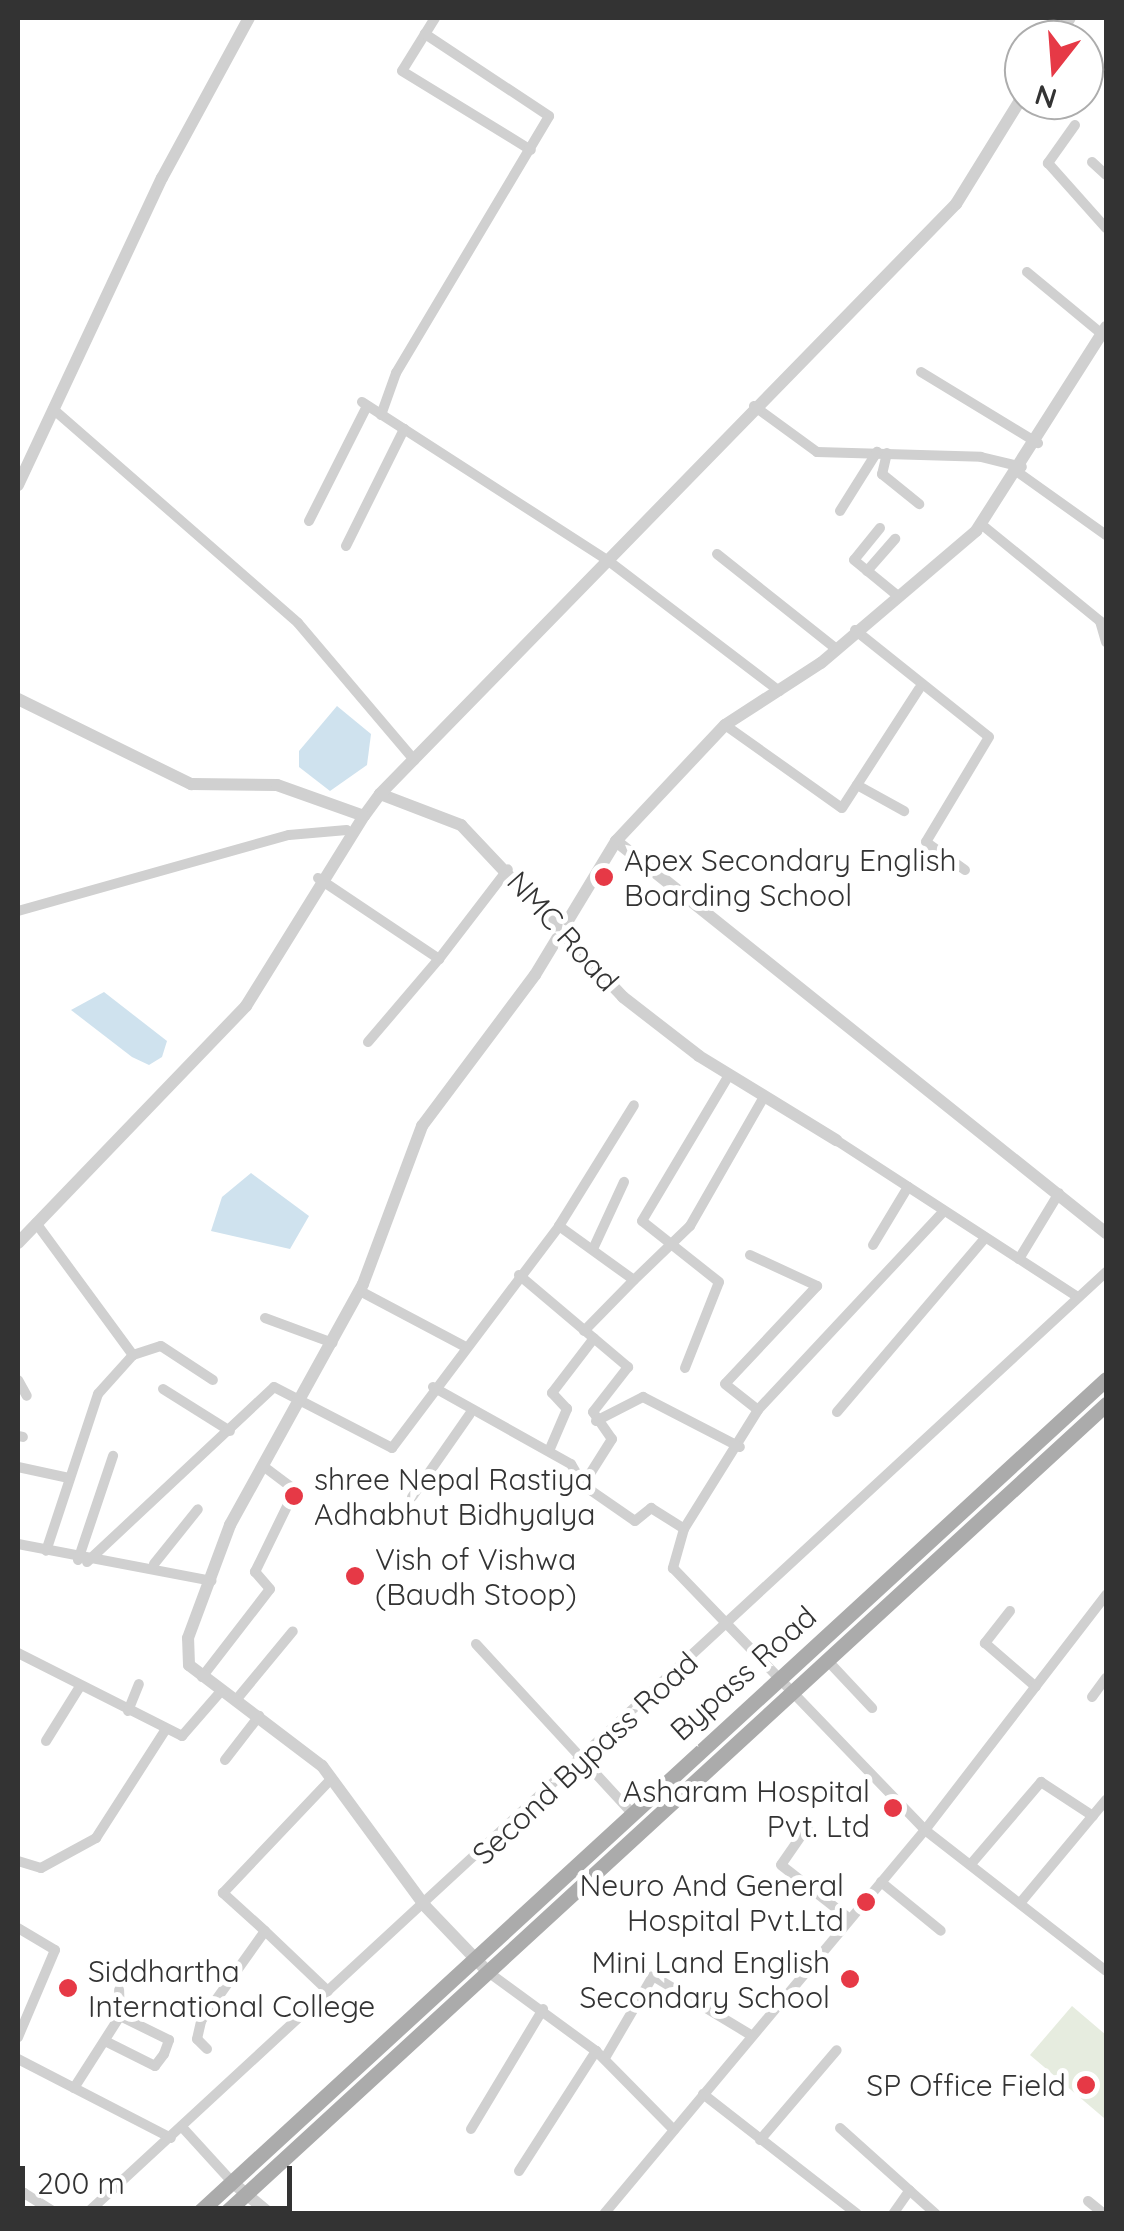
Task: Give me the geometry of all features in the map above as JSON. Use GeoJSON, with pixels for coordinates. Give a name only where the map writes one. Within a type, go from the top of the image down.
{"type":"FeatureCollection","features":[{"type":"Feature","properties":{"kind":"main road","name":"Bypass Road"},"geometry":{"type":"LineString","coordinates":[[198,2214],[470,1957],[1105,1384]]}},
{"type":"Feature","properties":{"kind":"main road","name":"Bypass Road"},"geometry":{"type":"LineString","coordinates":[[224,2214],[1106,1404]]}},
{"type":"Feature","properties":{"kind":"main road"},"geometry":{"type":"LineString","coordinates":[[360,2061],[374,2077]]}},
{"type":"Feature","properties":{"kind":"street"},"geometry":{"type":"LineString","coordinates":[[18,485],[249,18]]}},
{"type":"Feature","properties":{"kind":"street"},"geometry":{"type":"LineString","coordinates":[[435,18],[402,71],[531,150]]}},
{"type":"Feature","properties":{"kind":"street"},"geometry":{"type":"LineString","coordinates":[[382,415],[396,373],[549,116],[425,34]]}},
{"type":"Feature","properties":{"kind":"street"},"geometry":{"type":"LineString","coordinates":[[18,1243],[246,1006],[347,830],[754,406],[956,204],[1008,120]]}},
{"type":"Feature","properties":{"kind":"street"},"geometry":{"type":"LineString","coordinates":[[1075,125],[1048,163],[1106,228]]}},
{"type":"Feature","properties":{"kind":"street"},"geometry":{"type":"LineString","coordinates":[[1092,162],[1106,175]]}},
{"type":"Feature","properties":{"kind":"street"},"geometry":{"type":"LineString","coordinates":[[674,2130],[600,2054],[470,1957],[425,1906],[332,1778],[259,1716],[202,1677],[185,1654],[230,1525],[264,1467],[295,1396],[333,1343],[360,1291],[422,1126],[560,929],[616,841],[725,725],[779,691],[835,648],[981,524],[1039,443],[1104,331],[1027,272]]}},
{"type":"Feature","properties":{"kind":"street"},"geometry":{"type":"LineString","coordinates":[[921,372],[1039,443]]}},
{"type":"Feature","properties":{"kind":"street"},"geometry":{"type":"LineString","coordinates":[[309,521],[364,404],[606,559],[779,691]]}},
{"type":"Feature","properties":{"kind":"street"},"geometry":{"type":"LineString","coordinates":[[754,406],[817,452],[882,452],[1021,470],[1106,535]]}},
{"type":"Feature","properties":{"kind":"street"},"geometry":{"type":"LineString","coordinates":[[53,409],[298,623],[414,760]]}},
{"type":"Feature","properties":{"kind":"street"},"geometry":{"type":"LineString","coordinates":[[346,546],[404,429]]}},
{"type":"Feature","properties":{"kind":"street"},"geometry":{"type":"LineString","coordinates":[[840,510],[854,497],[882,452]]}},
{"type":"Feature","properties":{"kind":"street"},"geometry":{"type":"LineString","coordinates":[[882,452],[882,474],[919,504]]}},
{"type":"Feature","properties":{"kind":"street"},"geometry":{"type":"LineString","coordinates":[[854,497],[865,507]]}},
{"type":"Feature","properties":{"kind":"street"},"geometry":{"type":"LineString","coordinates":[[981,524],[1100,621],[1106,642]]}},
{"type":"Feature","properties":{"kind":"street"},"geometry":{"type":"LineString","coordinates":[[880,528],[854,560],[898,596]]}},
{"type":"Feature","properties":{"kind":"street"},"geometry":{"type":"LineString","coordinates":[[867,571],[895,540]]}},
{"type":"Feature","properties":{"kind":"street"},"geometry":{"type":"LineString","coordinates":[[718,554],[835,648]]}},
{"type":"Feature","properties":{"kind":"street"},"geometry":{"type":"LineString","coordinates":[[855,630],[919,689],[989,738],[926,842],[965,870]]}},
{"type":"Feature","properties":{"kind":"street"},"geometry":{"type":"LineString","coordinates":[[725,725],[842,808],[919,689]]}},
{"type":"Feature","properties":{"kind":"street"},"geometry":{"type":"LineString","coordinates":[[18,699],[163,775],[217,787],[277,785],[364,816]]}},
{"type":"Feature","properties":{"kind":"street"},"geometry":{"type":"LineString","coordinates":[[857,785],[904,811]]}},
{"type":"Feature","properties":{"kind":"street","name":"NMC Road"},"geometry":{"type":"LineString","coordinates":[[380,794],[460,825],[508,869],[608,984],[729,1075],[1078,1297]]}},
{"type":"Feature","properties":{"kind":"street"},"geometry":{"type":"LineString","coordinates":[[18,911],[289,835],[347,830]]}},
{"type":"Feature","properties":{"kind":"street"},"geometry":{"type":"LineString","coordinates":[[616,841],[1106,1232]]}},
{"type":"Feature","properties":{"kind":"street"},"geometry":{"type":"LineString","coordinates":[[368,1042],[508,869]]}},
{"type":"Feature","properties":{"kind":"street"},"geometry":{"type":"LineString","coordinates":[[318,878],[439,959]]}},
{"type":"Feature","properties":{"kind":"street"},"geometry":{"type":"LineString","coordinates":[[686,1368],[719,1282],[642,1221],[729,1075]]}},
{"type":"Feature","properties":{"kind":"street"},"geometry":{"type":"LineString","coordinates":[[549,1450],[567,1410],[552,1393],[589,1334],[634,1280],[674,1244],[764,1097]]}},
{"type":"Feature","properties":{"kind":"street"},"geometry":{"type":"LineString","coordinates":[[83,1561],[274,1387],[386,1449],[559,1226],[634,1105]]}},
{"type":"Feature","properties":{"kind":"street"},"geometry":{"type":"LineString","coordinates":[[592,1249],[624,1182]]}},
{"type":"Feature","properties":{"kind":"street"},"geometry":{"type":"LineString","coordinates":[[874,1245],[908,1187]]}},
{"type":"Feature","properties":{"kind":"street"},"geometry":{"type":"LineString","coordinates":[[1019,1259],[1059,1193]]}},
{"type":"Feature","properties":{"kind":"street"},"geometry":{"type":"LineString","coordinates":[[944,1210],[758,1410],[740,1447],[684,1529],[673,1568],[925,1830],[1106,1970]]}},
{"type":"Feature","properties":{"kind":"street"},"geometry":{"type":"LineString","coordinates":[[36,1223],[134,1354]]}},
{"type":"Feature","properties":{"kind":"street"},"geometry":{"type":"LineString","coordinates":[[559,1226],[634,1280]]}},
{"type":"Feature","properties":{"kind":"street"},"geometry":{"type":"LineString","coordinates":[[837,1412],[985,1238]]}},
{"type":"Feature","properties":{"kind":"street"},"geometry":{"type":"LineString","coordinates":[[750,1255],[817,1286],[725,1384],[758,1410]]}},
{"type":"Feature","properties":{"kind":"street","name":"Second Bypass Road"},"geometry":{"type":"LineString","coordinates":[[86,2214],[580,1763],[1106,1272]]}},
{"type":"Feature","properties":{"kind":"street"},"geometry":{"type":"LineString","coordinates":[[520,1276],[629,1371],[593,1412],[612,1439],[583,1485]]}},
{"type":"Feature","properties":{"kind":"street"},"geometry":{"type":"LineString","coordinates":[[360,1291],[464,1346]]}},
{"type":"Feature","properties":{"kind":"street"},"geometry":{"type":"LineString","coordinates":[[265,1318],[333,1343]]}},
{"type":"Feature","properties":{"kind":"street"},"geometry":{"type":"LineString","coordinates":[[46,1551],[98,1394],[134,1354],[161,1346],[213,1380]]}},
{"type":"Feature","properties":{"kind":"street"},"geometry":{"type":"LineString","coordinates":[[18,1380],[26,1396]]}},
{"type":"Feature","properties":{"kind":"street"},"geometry":{"type":"LineString","coordinates":[[433,1388],[470,1414],[549,1450],[583,1485],[635,1521],[651,1508],[684,1529]]}},
{"type":"Feature","properties":{"kind":"street"},"geometry":{"type":"LineString","coordinates":[[163,1389],[230,1431]]}},
{"type":"Feature","properties":{"kind":"street"},"geometry":{"type":"LineString","coordinates":[[596,1421],[644,1397],[740,1447]]}},
{"type":"Feature","properties":{"kind":"street"},"geometry":{"type":"LineString","coordinates":[[412,1496],[470,1414]]}},
{"type":"Feature","properties":{"kind":"street"},"geometry":{"type":"LineString","coordinates":[[83,1561],[113,1456]]}},
{"type":"Feature","properties":{"kind":"street"},"geometry":{"type":"LineString","coordinates":[[18,1467],[69,1478]]}},
{"type":"Feature","properties":{"kind":"street"},"geometry":{"type":"LineString","coordinates":[[202,1677],[270,1589],[255,1572],[295,1490],[264,1467]]}},
{"type":"Feature","properties":{"kind":"street"},"geometry":{"type":"LineString","coordinates":[[154,1564],[198,1508]]}},
{"type":"Feature","properties":{"kind":"street"},"geometry":{"type":"LineString","coordinates":[[18,1544],[83,1561],[154,1564],[212,1581]]}},
{"type":"Feature","properties":{"kind":"street"},"geometry":{"type":"LineString","coordinates":[[604,2214],[846,1916],[925,1830],[1104,1604]]}},
{"type":"Feature","properties":{"kind":"street"},"geometry":{"type":"LineString","coordinates":[[1010,1611],[985,1643],[1036,1687]]}},
{"type":"Feature","properties":{"kind":"street"},"geometry":{"type":"LineString","coordinates":[[236,1700],[293,1631]]}},
{"type":"Feature","properties":{"kind":"street"},"geometry":{"type":"LineString","coordinates":[[476,1644],[580,1763],[630,1812]]}},
{"type":"Feature","properties":{"kind":"street"},"geometry":{"type":"LineString","coordinates":[[18,1670],[20,1655],[166,1730],[188,1732],[222,1690]]}},
{"type":"Feature","properties":{"kind":"street"},"geometry":{"type":"LineString","coordinates":[[827,1660],[872,1708]]}},
{"type":"Feature","properties":{"kind":"street"},"geometry":{"type":"LineString","coordinates":[[1092,1697],[1106,1678]]}},
{"type":"Feature","properties":{"kind":"street"},"geometry":{"type":"LineString","coordinates":[[128,1711],[140,1684]]}},
{"type":"Feature","properties":{"kind":"street"},"geometry":{"type":"LineString","coordinates":[[46,1741],[79,1688]]}},
{"type":"Feature","properties":{"kind":"street"},"geometry":{"type":"LineString","coordinates":[[225,1760],[259,1716]]}},
{"type":"Feature","properties":{"kind":"street"},"geometry":{"type":"LineString","coordinates":[[18,1861],[41,1868],[96,1838],[166,1730]]}},
{"type":"Feature","properties":{"kind":"street"},"geometry":{"type":"LineString","coordinates":[[328,1991],[222,1894],[332,1778]]}},
{"type":"Feature","properties":{"kind":"street"},"geometry":{"type":"LineString","coordinates":[[971,1864],[1040,1782],[1092,1816]]}},
{"type":"Feature","properties":{"kind":"street"},"geometry":{"type":"LineString","coordinates":[[1021,1902],[1106,1800]]}},
{"type":"Feature","properties":{"kind":"street"},"geometry":{"type":"LineString","coordinates":[[808,1826],[781,1865],[846,1916]]}},
{"type":"Feature","properties":{"kind":"street"},"geometry":{"type":"LineString","coordinates":[[881,1882],[942,1931]]}},
{"type":"Feature","properties":{"kind":"street"},"geometry":{"type":"LineString","coordinates":[[18,1928],[55,1950],[18,2036]]}},
{"type":"Feature","properties":{"kind":"street"},"geometry":{"type":"LineString","coordinates":[[207,2050],[201,2021],[265,1931]]}},
{"type":"Feature","properties":{"kind":"street"},"geometry":{"type":"LineString","coordinates":[[520,2170],[653,1976],[749,2034]]}},
{"type":"Feature","properties":{"kind":"street"},"geometry":{"type":"LineString","coordinates":[[74,2088],[120,2016],[118,1990]]}},
{"type":"Feature","properties":{"kind":"street"},"geometry":{"type":"LineString","coordinates":[[471,2129],[543,2009]]}},
{"type":"Feature","properties":{"kind":"street"},"geometry":{"type":"LineString","coordinates":[[105,2042],[154,2066],[164,2054],[170,2040],[120,2016]]}},
{"type":"Feature","properties":{"kind":"street"},"geometry":{"type":"LineString","coordinates":[[760,2140],[838,2050]]}},
{"type":"Feature","properties":{"kind":"street"},"geometry":{"type":"LineString","coordinates":[[18,2059],[171,2138]]}},
{"type":"Feature","properties":{"kind":"street"},"geometry":{"type":"LineString","coordinates":[[703,2094],[857,2214]]}},
{"type":"Feature","properties":{"kind":"street"},"geometry":{"type":"LineString","coordinates":[[182,2127],[244,2195],[270,2214]]}},
{"type":"Feature","properties":{"kind":"street"},"geometry":{"type":"LineString","coordinates":[[840,2128],[936,2214]]}},
{"type":"Feature","properties":{"kind":"street"},"geometry":{"type":"LineString","coordinates":[[893,2214],[910,2190]]}},
{"type":"Feature","properties":{"kind":"street"},"geometry":{"type":"LineString","coordinates":[[18,2202],[24,2193],[57,2214]]}},
{"type":"Feature","properties":{"kind":"street"},"geometry":{"type":"LineString","coordinates":[[1088,2201],[1104,2214]]}},
{"type":"Feature","properties":{"kind":"shaded area","name":"SP Office Field"},"geometry":{"type":"Polygon","coordinates":[[[1072,2006],[1106,2035],[1104,2118],[1030,2055],[1072,2006]]]}},
{"type":"Feature","properties":{"kind":"water"},"geometry":{"type":"Polygon","coordinates":[[[337,706],[371,734],[367,765],[330,791],[299,767],[299,751],[337,706]]]}},
{"type":"Feature","properties":{"kind":"water"},"geometry":{"type":"Polygon","coordinates":[[[104,992],[167,1041],[162,1057],[149,1065],[132,1057],[71,1010],[104,992]]]}},
{"type":"Feature","properties":{"kind":"water"},"geometry":{"type":"Polygon","coordinates":[[[251,1173],[309,1216],[290,1249],[211,1231],[222,1197],[251,1173]]]}},
{"type":"Feature","properties":{"kind":"place","name":"Apex Secondary English Boarding School"},"geometry":{"type":"Point","coordinates":[604,877]}},
{"type":"Feature","properties":{"kind":"place","name":"shree Nepal Rastiya Adhabhut Bidhyalya"},"geometry":{"type":"Point","coordinates":[294,1496]}},
{"type":"Feature","properties":{"kind":"place","name":"Vish of Vishwa (Baudh Stoop)"},"geometry":{"type":"Point","coordinates":[355,1576]}},
{"type":"Feature","properties":{"kind":"place","name":"Asharam Hospital Pvt. Ltd"},"geometry":{"type":"Point","coordinates":[893,1808]}},
{"type":"Feature","properties":{"kind":"place","name":"Neuro And General Hospital Pvt.Ltd"},"geometry":{"type":"Point","coordinates":[866,1902]}},
{"type":"Feature","properties":{"kind":"place","name":"Mini Land English Secondary School"},"geometry":{"type":"Point","coordinates":[850,1979]}},
{"type":"Feature","properties":{"kind":"place","name":"Siddhartha International College"},"geometry":{"type":"Point","coordinates":[68,1988]}},
{"type":"Feature","properties":{"kind":"place","name":"SP Office Field"},"geometry":{"type":"Point","coordinates":[1086,2085]}}]}
